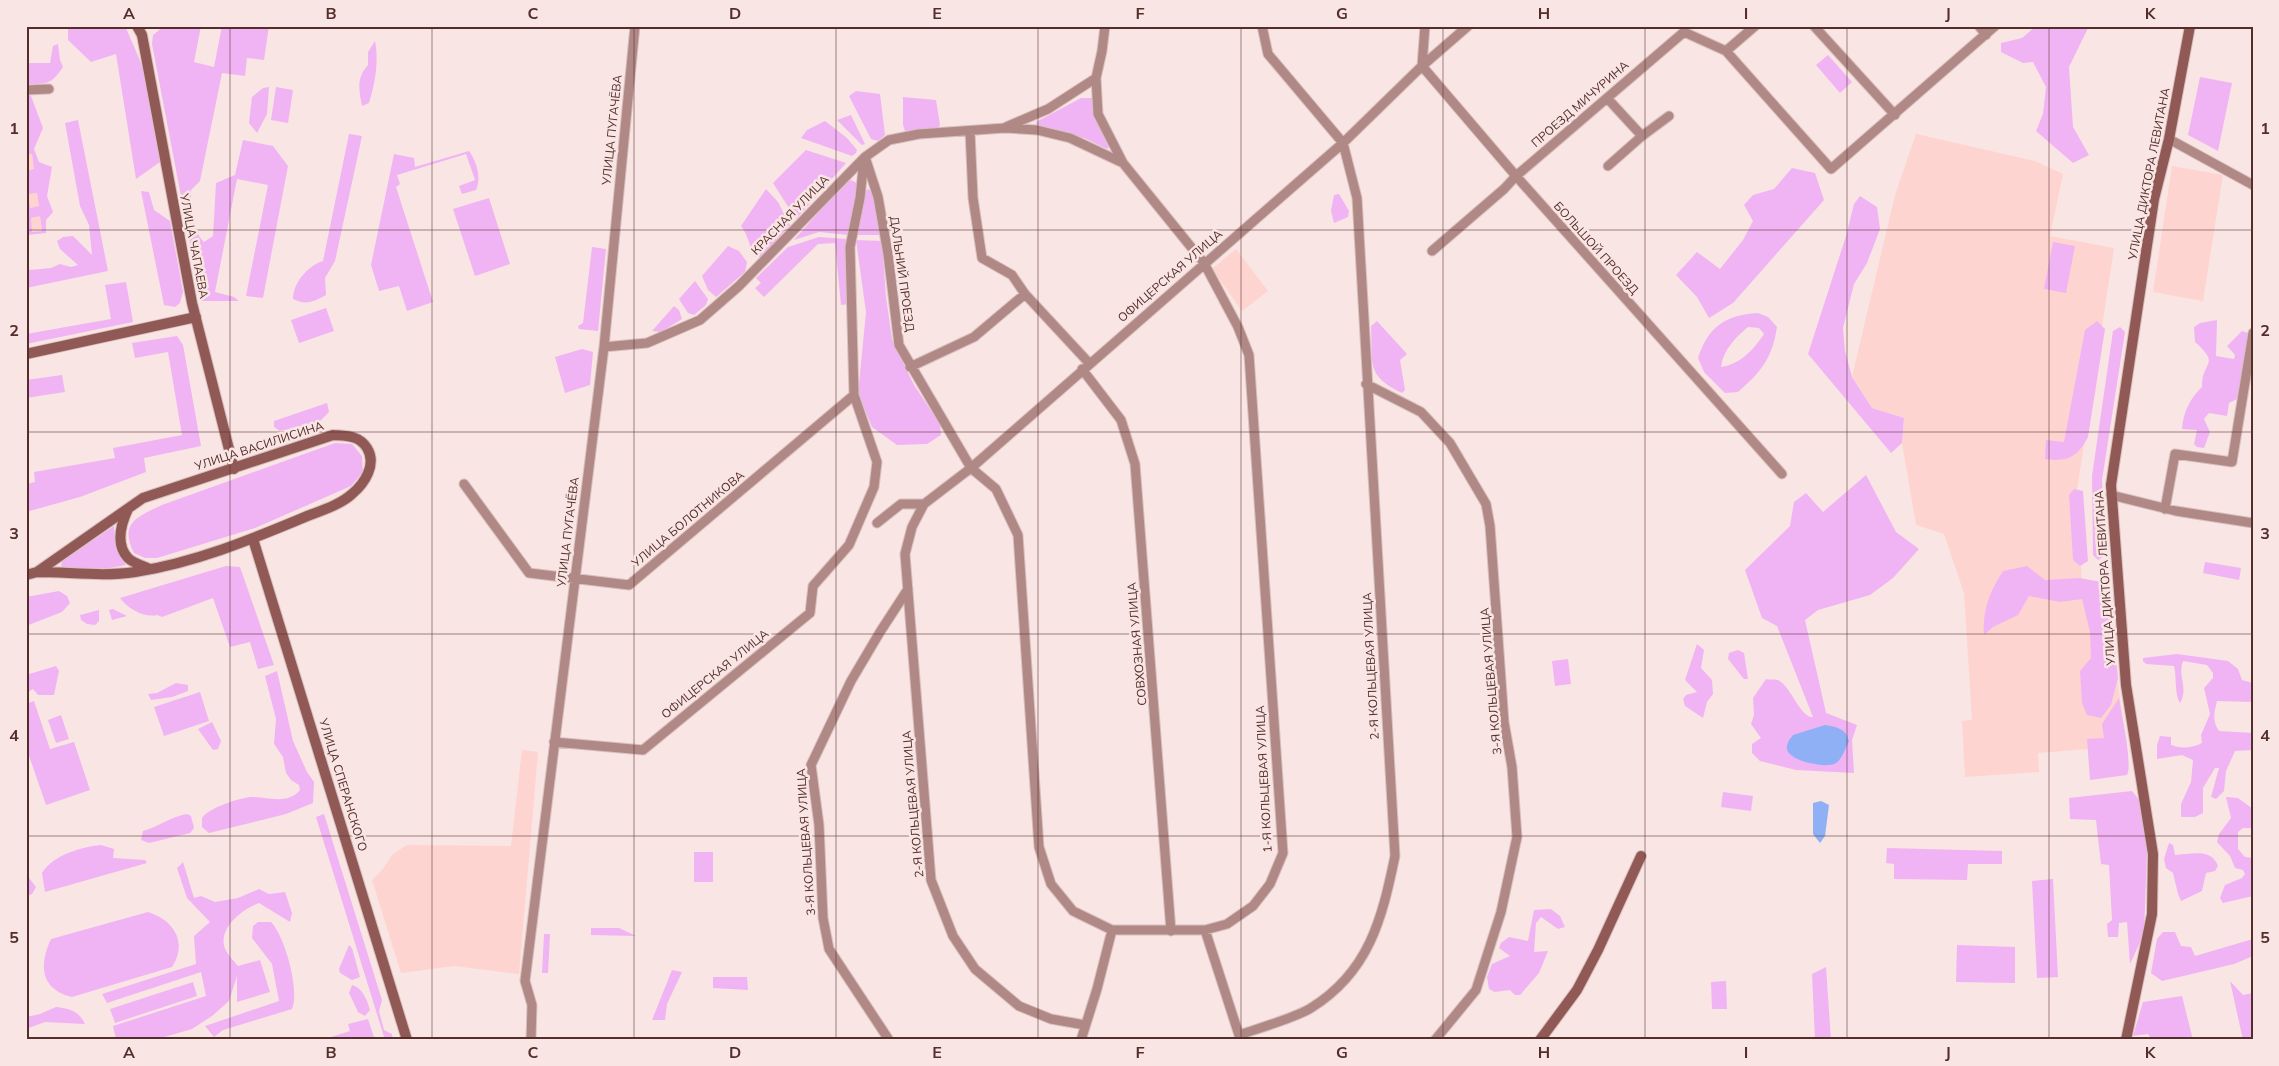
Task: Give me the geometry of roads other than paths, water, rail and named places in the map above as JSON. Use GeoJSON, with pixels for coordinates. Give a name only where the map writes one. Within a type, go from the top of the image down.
{"type":"FeatureCollection","features":[{"type":"Feature","properties":{"kind":"street","name":"УЛИЦА ЧАПАЕВА"},"geometry":{"type":"LineString","coordinates":[[138,26],[142,35],[196,317],[234,468]]}},
{"type":"Feature","properties":{"kind":"street","name":"УЛИЦА ПУГАЧЁВА"},"geometry":{"type":"LineString","coordinates":[[531,1040],[532,1005],[525,981],[604,347],[635,26]]}},
{"type":"Feature","properties":{"kind":"street"},"geometry":{"type":"LineString","coordinates":[[1105,26],[1096,78],[1098,114],[1123,163]]}},
{"type":"Feature","properties":{"kind":"street"},"geometry":{"type":"LineString","coordinates":[[1262,26],[1268,54],[1343,143]]}},
{"type":"Feature","properties":{"kind":"street"},"geometry":{"type":"LineString","coordinates":[[1422,66],[1425,26]]}},
{"type":"Feature","properties":{"kind":"street","name":"ОФИЦЕРСКАЯ УЛИЦА"},"geometry":{"type":"LineString","coordinates":[[924,504],[971,468],[1343,143],[1422,66],[1468,26]]}},
{"type":"Feature","properties":{"kind":"street"},"geometry":{"type":"LineString","coordinates":[[1754,26],[1726,51],[1831,169],[1995,26]]}},
{"type":"Feature","properties":{"kind":"street"},"geometry":{"type":"LineString","coordinates":[[1814,26],[1895,115]]}},
{"type":"Feature","properties":{"kind":"street"},"geometry":{"type":"LineString","coordinates":[[1979,26],[1986,35]]}},
{"type":"Feature","properties":{"kind":"street","name":"УЛИЦА ДИКТОРА ЛЕВИТАНА"},"geometry":{"type":"LineString","coordinates":[[2126,1040],[2152,914],[2154,854],[2126,685],[2111,485],[2154,199],[2190,26]]}},
{"type":"Feature","properties":{"kind":"street","name":"ПРОЕЗД МИЧУРИНА"},"geometry":{"type":"LineString","coordinates":[[1432,251],[1504,189],[1516,176],[1684,32],[1726,51]]}},
{"type":"Feature","properties":{"kind":"street","name":"БОЛЬШОЙ ПРОЕЗД"},"geometry":{"type":"LineString","coordinates":[[1422,66],[1516,176],[1782,474]]}},
{"type":"Feature","properties":{"kind":"street","name":"КРАСНАЯ УЛИЦА"},"geometry":{"type":"LineString","coordinates":[[1004,128],[1048,110],[1096,78]]}},
{"type":"Feature","properties":{"kind":"street"},"geometry":{"type":"LineString","coordinates":[[26,90],[49,89]]}},
{"type":"Feature","properties":{"kind":"street"},"geometry":{"type":"LineString","coordinates":[[1608,98],[1642,136]]}},
{"type":"Feature","properties":{"kind":"street"},"geometry":{"type":"LineString","coordinates":[[1608,166],[1642,136],[1669,116]]}},
{"type":"Feature","properties":{"kind":"street","name":"КРАСНАЯ УЛИЦА"},"geometry":{"type":"LineString","coordinates":[[604,347],[647,343],[700,320],[739,286],[865,156],[889,140],[919,134],[970,130],[1004,128],[1037,130],[1070,138],[1123,163]]}},
{"type":"Feature","properties":{"kind":"street","name":"СОВХОЗНАЯ УЛИЦА"},"geometry":{"type":"LineString","coordinates":[[970,130],[974,198],[982,258],[1012,276],[1086,366],[1121,420],[1135,464],[1171,931]]}},
{"type":"Feature","properties":{"kind":"street"},"geometry":{"type":"LineString","coordinates":[[2168,139],[2253,185]]}},
{"type":"Feature","properties":{"kind":"street","name":"2-Я КОЛЬЦЕВАЯ УЛИЦА"},"geometry":{"type":"LineString","coordinates":[[1205,930],[1239,1035],[1310,1009],[1337,987],[1365,954],[1384,908],[1395,856],[1366,384],[1357,198],[1343,143]]}},
{"type":"Feature","properties":{"kind":"street","name":"ОФИЦЕРСКАЯ УЛИЦА"},"geometry":{"type":"LineString","coordinates":[[554,742],[643,750],[810,613],[814,586],[849,545],[874,487],[877,462],[854,395],[850,247],[860,198],[865,156]]}},
{"type":"Feature","properties":{"kind":"street","name":"ДАЛЬНИЙ ПРОЕЗД"},"geometry":{"type":"LineString","coordinates":[[865,156],[878,197],[888,254],[899,345],[910,367],[971,468]]}},
{"type":"Feature","properties":{"kind":"street","name":"1-Я КОЛЬЦЕВАЯ УЛИЦА"},"geometry":{"type":"LineString","coordinates":[[971,468],[996,489],[1018,535],[1039,846],[1051,884],[1073,911],[1112,930],[1205,930],[1228,924],[1254,906],[1270,884],[1283,853],[1249,355],[1238,327],[1204,263],[1123,163]]}},
{"type":"Feature","properties":{"kind":"street"},"geometry":{"type":"LineString","coordinates":[[910,367],[974,337],[1025,294]]}},
{"type":"Feature","properties":{"kind":"street"},"geometry":{"type":"LineString","coordinates":[[26,354],[196,317]]}},
{"type":"Feature","properties":{"kind":"street"},"geometry":{"type":"LineString","coordinates":[[2165,508],[2175,454],[2232,462],[2253,333]]}},
{"type":"Feature","properties":{"kind":"street","name":"3-Я КОЛЬЦЕВАЯ УЛИЦА"},"geometry":{"type":"LineString","coordinates":[[1366,384],[1421,412],[1450,443],[1486,504],[1490,526],[1504,722],[1512,767],[1517,837],[1501,912],[1476,990],[1435,1040]]}},
{"type":"Feature","properties":{"kind":"street","name":"УЛИЦА БОЛОТНИКОВА"},"geometry":{"type":"LineString","coordinates":[[464,484],[529,573],[629,585],[854,395]]}},
{"type":"Feature","properties":{"kind":"street","name":"УЛИЦА ВАСИЛИСИНА"},"geometry":{"type":"LineString","coordinates":[[333,435],[352,436],[366,447],[370,456],[371,465],[368,475],[352,495],[336,504],[253,539],[150,569],[116,573],[31,574],[144,498],[333,435]]}},
{"type":"Feature","properties":{"kind":"street"},"geometry":{"type":"LineString","coordinates":[[2111,495],[2165,508],[2253,523]]}},
{"type":"Feature","properties":{"kind":"street"},"geometry":{"type":"LineString","coordinates":[[877,523],[901,504],[924,504]]}},
{"type":"Feature","properties":{"kind":"street","name":"2-Я КОЛЬЦЕВАЯ УЛИЦА"},"geometry":{"type":"LineString","coordinates":[[924,504],[912,527],[905,554],[930,880],[950,928],[975,969],[1019,1006],[1051,1018],[1086,1025]]}},
{"type":"Feature","properties":{"kind":"street"},"geometry":{"type":"LineString","coordinates":[[129,507],[120,526],[122,548],[129,559],[150,569]]}},
{"type":"Feature","properties":{"kind":"street","name":"УЛИЦА СПЕРАНСКОГО"},"geometry":{"type":"LineString","coordinates":[[253,539],[408,1040]]}},
{"type":"Feature","properties":{"kind":"street","name":"3-Я КОЛЬЦЕВАЯ УЛИЦА"},"geometry":{"type":"LineString","coordinates":[[889,1040],[830,949],[823,918],[818,825],[811,765],[852,681],[880,632],[908,589]]}},
{"type":"Feature","properties":{"kind":"street"},"geometry":{"type":"LineString","coordinates":[[1540,1040],[1577,990],[1598,950],[1641,856]]}},
{"type":"Feature","properties":{"kind":"street"},"geometry":{"type":"LineString","coordinates":[[1081,1040],[1112,930]]}},
{"type":"Feature","properties":{"kind":"water"},"geometry":{"type":"Polygon","coordinates":[[[1825,725],[1843,731],[1848,737],[1849,741],[1837,763],[1829,765],[1815,764],[1800,760],[1789,753],[1787,745],[1793,735],[1825,725]]]}},
{"type":"Feature","properties":{"kind":"water"},"geometry":{"type":"Polygon","coordinates":[[[1821,801],[1829,805],[1825,836],[1820,843],[1813,834],[1813,803],[1821,801]]]}}]}
